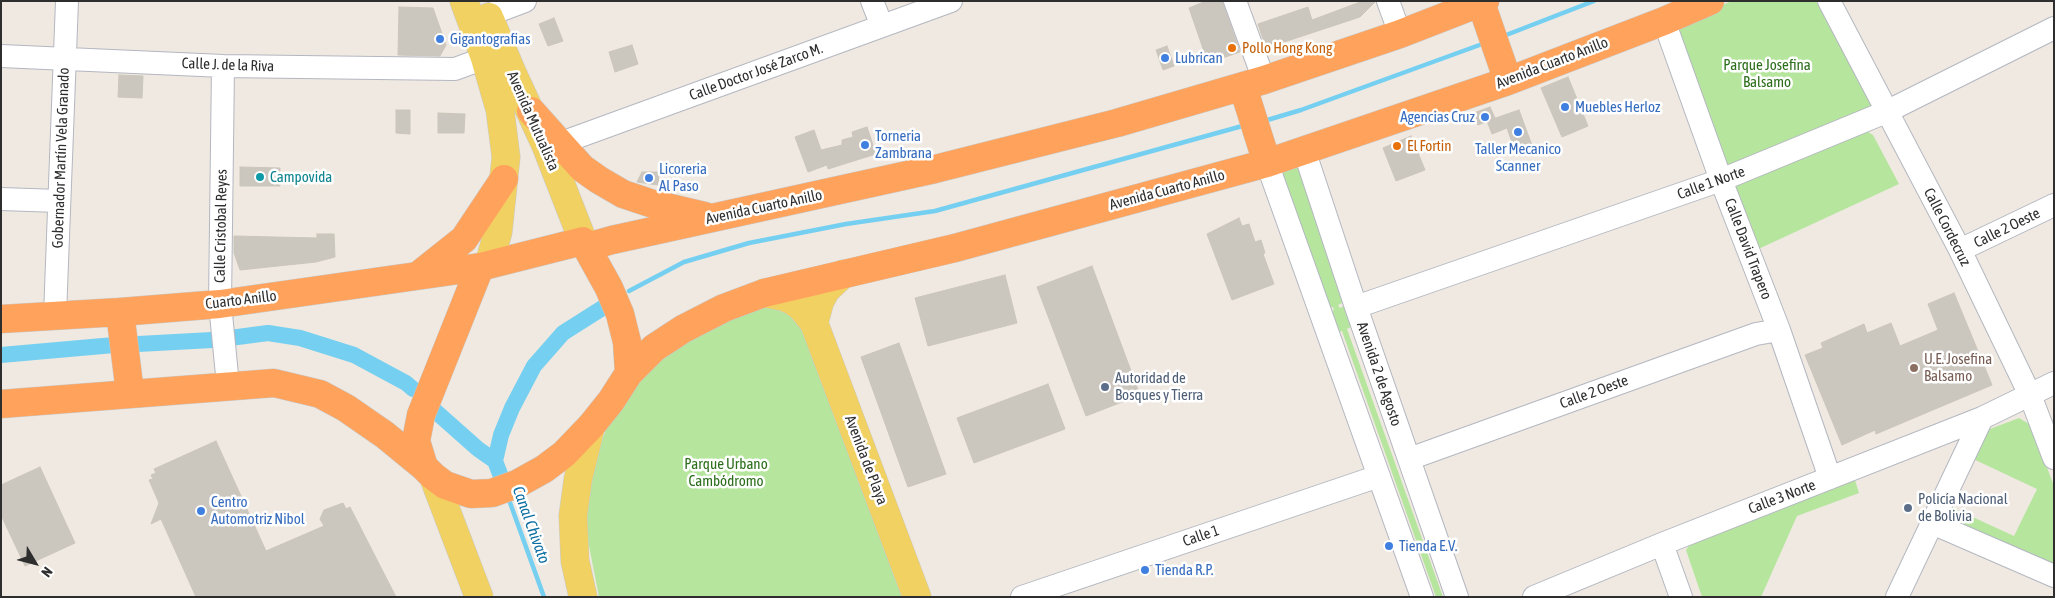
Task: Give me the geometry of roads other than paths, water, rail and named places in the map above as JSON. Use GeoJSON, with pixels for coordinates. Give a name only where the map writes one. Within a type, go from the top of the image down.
{"type":"FeatureCollection","features":[{"type":"Feature","properties":{"kind":"highway","name":"Avenida Cuarto Anillo"},"geometry":{"type":"LineString","coordinates":[[429,471],[445,485],[471,494],[492,493],[517,484],[544,469],[564,454],[590,426],[629,373],[654,348],[683,329],[724,308],[764,293],[955,248],[1265,154],[1304,150],[1505,74],[1664,21],[1710,1]]}},
{"type":"Feature","properties":{"kind":"highway","name":"Avenida Cuarto Anillo"},"geometry":{"type":"LineString","coordinates":[[484,266],[714,218],[954,164],[1251,89],[1400,34],[1484,7]]}},
{"type":"Feature","properties":{"kind":"highway"},"geometry":{"type":"LineString","coordinates":[[1484,7],[1505,74]]}},
{"type":"Feature","properties":{"kind":"highway"},"geometry":{"type":"LineString","coordinates":[[1251,89],[1265,154]]}},
{"type":"Feature","properties":{"kind":"highway"},"geometry":{"type":"LineString","coordinates":[[531,110],[554,144],[599,180],[623,194],[650,203],[714,218]]}},
{"type":"Feature","properties":{"kind":"highway"},"geometry":{"type":"LineString","coordinates":[[418,276],[464,239],[505,168]]}},
{"type":"Feature","properties":{"kind":"highway"},"geometry":{"type":"LineString","coordinates":[[585,244],[609,288],[620,314],[627,342],[629,373]]}},
{"type":"Feature","properties":{"kind":"highway"},"geometry":{"type":"LineString","coordinates":[[429,471],[416,441],[421,415],[440,365],[484,266]]}},
{"type":"Feature","properties":{"kind":"highway","name":"Cuarto Anillo"},"geometry":{"type":"LineString","coordinates":[[1,319],[55,316],[121,322],[221,313],[418,276],[484,266]]}},
{"type":"Feature","properties":{"kind":"highway"},"geometry":{"type":"LineString","coordinates":[[121,322],[130,393]]}},
{"type":"Feature","properties":{"kind":"highway"},"geometry":{"type":"LineString","coordinates":[[1,404],[228,385],[274,383],[320,394],[346,408],[385,435],[429,471]]}},
{"type":"Feature","properties":{"kind":"main road","name":"Avenida Mutualista"},"geometry":{"type":"LineString","coordinates":[[464,1],[485,58],[500,110],[505,168],[498,232],[484,266]]}},
{"type":"Feature","properties":{"kind":"main road","name":"Avenida Mutualista"},"geometry":{"type":"LineString","coordinates":[[486,8],[511,70],[531,110]]}},
{"type":"Feature","properties":{"kind":"main road","name":"Avenida Mutualista"},"geometry":{"type":"LineString","coordinates":[[554,144],[585,244]]}},
{"type":"Feature","properties":{"kind":"main road"},"geometry":{"type":"LineString","coordinates":[[505,168],[517,159],[538,153],[554,144]]}},
{"type":"Feature","properties":{"kind":"main road"},"geometry":{"type":"LineString","coordinates":[[814,323],[820,301],[826,290],[843,274]]}},
{"type":"Feature","properties":{"kind":"main road","name":"Avenida de Playa"},"geometry":{"type":"LineString","coordinates":[[764,293],[793,301],[801,307],[814,323],[917,597]]}},
{"type":"Feature","properties":{"kind":"main road"},"geometry":{"type":"LineString","coordinates":[[583,597],[575,561],[574,516],[578,479],[590,426]]}},
{"type":"Feature","properties":{"kind":"main road"},"geometry":{"type":"LineString","coordinates":[[429,471],[479,597]]}},
{"type":"Feature","properties":{"kind":"street","name":"Gobernador Martín Vela Granado"},"geometry":{"type":"LineString","coordinates":[[55,316],[66,1]]}},
{"type":"Feature","properties":{"kind":"street"},"geometry":{"type":"LineString","coordinates":[[486,8],[525,1]]}},
{"type":"Feature","properties":{"kind":"street"},"geometry":{"type":"LineString","coordinates":[[872,1],[882,26]]}},
{"type":"Feature","properties":{"kind":"street","name":"Calle Doctor José Zarco M."},"geometry":{"type":"LineString","coordinates":[[554,144],[951,1]]}},
{"type":"Feature","properties":{"kind":"street"},"geometry":{"type":"LineString","coordinates":[[1235,1],[1251,89]]}},
{"type":"Feature","properties":{"kind":"street"},"geometry":{"type":"LineString","coordinates":[[1388,1],[1400,34]]}},
{"type":"Feature","properties":{"kind":"street","name":"Calle Cordecruz"},"geometry":{"type":"LineString","coordinates":[[1828,1],[1960,250],[2030,395],[2054,458]]}},
{"type":"Feature","properties":{"kind":"street","name":"Calle David Trapero"},"geometry":{"type":"LineString","coordinates":[[1664,21],[1721,180],[1779,330],[1830,478]]}},
{"type":"Feature","properties":{"kind":"street","name":"Calle 1 Norte"},"geometry":{"type":"LineString","coordinates":[[1356,308],[1721,180],[1886,112],[2054,28]]}},
{"type":"Feature","properties":{"kind":"street","name":"Calle J. de la Riva"},"geometry":{"type":"LineString","coordinates":[[1,56],[64,57],[223,66],[455,68],[485,58]]}},
{"type":"Feature","properties":{"kind":"street","name":"Calle Cristobal Reyes"},"geometry":{"type":"LineString","coordinates":[[223,66],[221,313],[228,385]]}},
{"type":"Feature","properties":{"kind":"street","name":"Avenida 2 de Agosto"},"geometry":{"type":"LineString","coordinates":[[1304,150],[1356,308],[1457,597]]}},
{"type":"Feature","properties":{"kind":"street"},"geometry":{"type":"LineString","coordinates":[[1265,154],[1422,597]]}},
{"type":"Feature","properties":{"kind":"street"},"geometry":{"type":"LineString","coordinates":[[1,199],[59,201]]}},
{"type":"Feature","properties":{"kind":"street","name":"Calle 2 Oeste"},"geometry":{"type":"LineString","coordinates":[[1960,250],[2054,205]]}},
{"type":"Feature","properties":{"kind":"street","name":"Calle 2 Oeste"},"geometry":{"type":"LineString","coordinates":[[1409,458],[1756,334],[1779,330]]}},
{"type":"Feature","properties":{"kind":"street","name":"Calle 3 Norte"},"geometry":{"type":"LineString","coordinates":[[1534,597],[1662,544],[1982,418],[2054,383]]}},
{"type":"Feature","properties":{"kind":"street"},"geometry":{"type":"LineString","coordinates":[[1897,597],[1982,418]]}},
{"type":"Feature","properties":{"kind":"street","name":"Calle 1"},"geometry":{"type":"LineString","coordinates":[[1022,597],[1379,476]]}},
{"type":"Feature","properties":{"kind":"street"},"geometry":{"type":"LineString","coordinates":[[1932,522],[2054,576]]}},
{"type":"Feature","properties":{"kind":"street"},"geometry":{"type":"LineString","coordinates":[[1662,544],[1681,597]]}},
{"type":"Feature","properties":{"kind":"waterway"},"geometry":{"type":"LineString","coordinates":[[1501,37],[1594,1]]}},
{"type":"Feature","properties":{"kind":"waterway"},"geometry":{"type":"LineString","coordinates":[[1264,121],[1301,110],[1485,43]]}},
{"type":"Feature","properties":{"kind":"waterway"},"geometry":{"type":"LineString","coordinates":[[629,291],[684,262],[749,243],[846,224],[935,211],[1246,125]]}},
{"type":"Feature","properties":{"kind":"waterway"},"geometry":{"type":"LineString","coordinates":[[500,474],[495,461],[501,435],[512,408],[534,366],[563,333],[604,307]]}},
{"type":"Feature","properties":{"kind":"waterway"},"geometry":{"type":"LineString","coordinates":[[230,338],[268,333],[300,338],[354,355],[406,383],[413,389]]}},
{"type":"Feature","properties":{"kind":"waterway"},"geometry":{"type":"LineString","coordinates":[[138,344],[212,340]]}},
{"type":"Feature","properties":{"kind":"waterway"},"geometry":{"type":"LineString","coordinates":[[1,355],[114,345]]}},
{"type":"Feature","properties":{"kind":"waterway"},"geometry":{"type":"LineString","coordinates":[[434,410],[478,449],[495,461]]}},
{"type":"Feature","properties":{"kind":"waterway","name":"Canal Chivato"},"geometry":{"type":"LineString","coordinates":[[495,461],[502,481]]}},
{"type":"Feature","properties":{"kind":"waterway","name":"Canal Chivato"},"geometry":{"type":"LineString","coordinates":[[508,497],[544,597]]}},
{"type":"Feature","properties":{"kind":"place","name":"Gigantografias"},"geometry":{"type":"Point","coordinates":[440,39]}},
{"type":"Feature","properties":{"kind":"place","name":"Pollo Hong Kong"},"geometry":{"type":"Point","coordinates":[1232,48]}},
{"type":"Feature","properties":{"kind":"place","name":"Lubrican"},"geometry":{"type":"Point","coordinates":[1165,58]}},
{"type":"Feature","properties":{"kind":"place","name":"Muebles Herloz"},"geometry":{"type":"Point","coordinates":[1565,107]}},
{"type":"Feature","properties":{"kind":"place","name":"Agencias Cruz"},"geometry":{"type":"Point","coordinates":[1485,117]}},
{"type":"Feature","properties":{"kind":"place","name":"Taller Mecanico Scanner"},"geometry":{"type":"Point","coordinates":[1518,132]}},
{"type":"Feature","properties":{"kind":"place","name":"Torneria Zambrana"},"geometry":{"type":"Point","coordinates":[865,145]}},
{"type":"Feature","properties":{"kind":"place","name":"El Fortin"},"geometry":{"type":"Point","coordinates":[1397,146]}},
{"type":"Feature","properties":{"kind":"place","name":"Campovida"},"geometry":{"type":"Point","coordinates":[260,177]}},
{"type":"Feature","properties":{"kind":"place","name":"Licoreria Al Paso"},"geometry":{"type":"Point","coordinates":[649,178]}},
{"type":"Feature","properties":{"kind":"place","name":"U.E. Josefina Balsamo"},"geometry":{"type":"Point","coordinates":[1914,368]}},
{"type":"Feature","properties":{"kind":"place","name":"Autoridad de Bosques y Tierra"},"geometry":{"type":"Point","coordinates":[1105,387]}},
{"type":"Feature","properties":{"kind":"place","name":"Policía Nacional de Bolivia"},"geometry":{"type":"Point","coordinates":[1908,508]}},
{"type":"Feature","properties":{"kind":"place","name":"Centro Automotriz Nibol"},"geometry":{"type":"Point","coordinates":[201,511]}},
{"type":"Feature","properties":{"kind":"place","name":"Tienda E.V."},"geometry":{"type":"Point","coordinates":[1389,546]}},
{"type":"Feature","properties":{"kind":"place","name":"Tienda R.P."},"geometry":{"type":"Point","coordinates":[1145,570]}},
{"type":"Feature","properties":{"kind":"park label","name":"Parque Josefina Balsamo"},"geometry":{"type":"Point","coordinates":[1767,74]}},
{"type":"Feature","properties":{"kind":"park label","name":"Parque Urbano Cambódromo"},"geometry":{"type":"Point","coordinates":[726,472]}}]}
